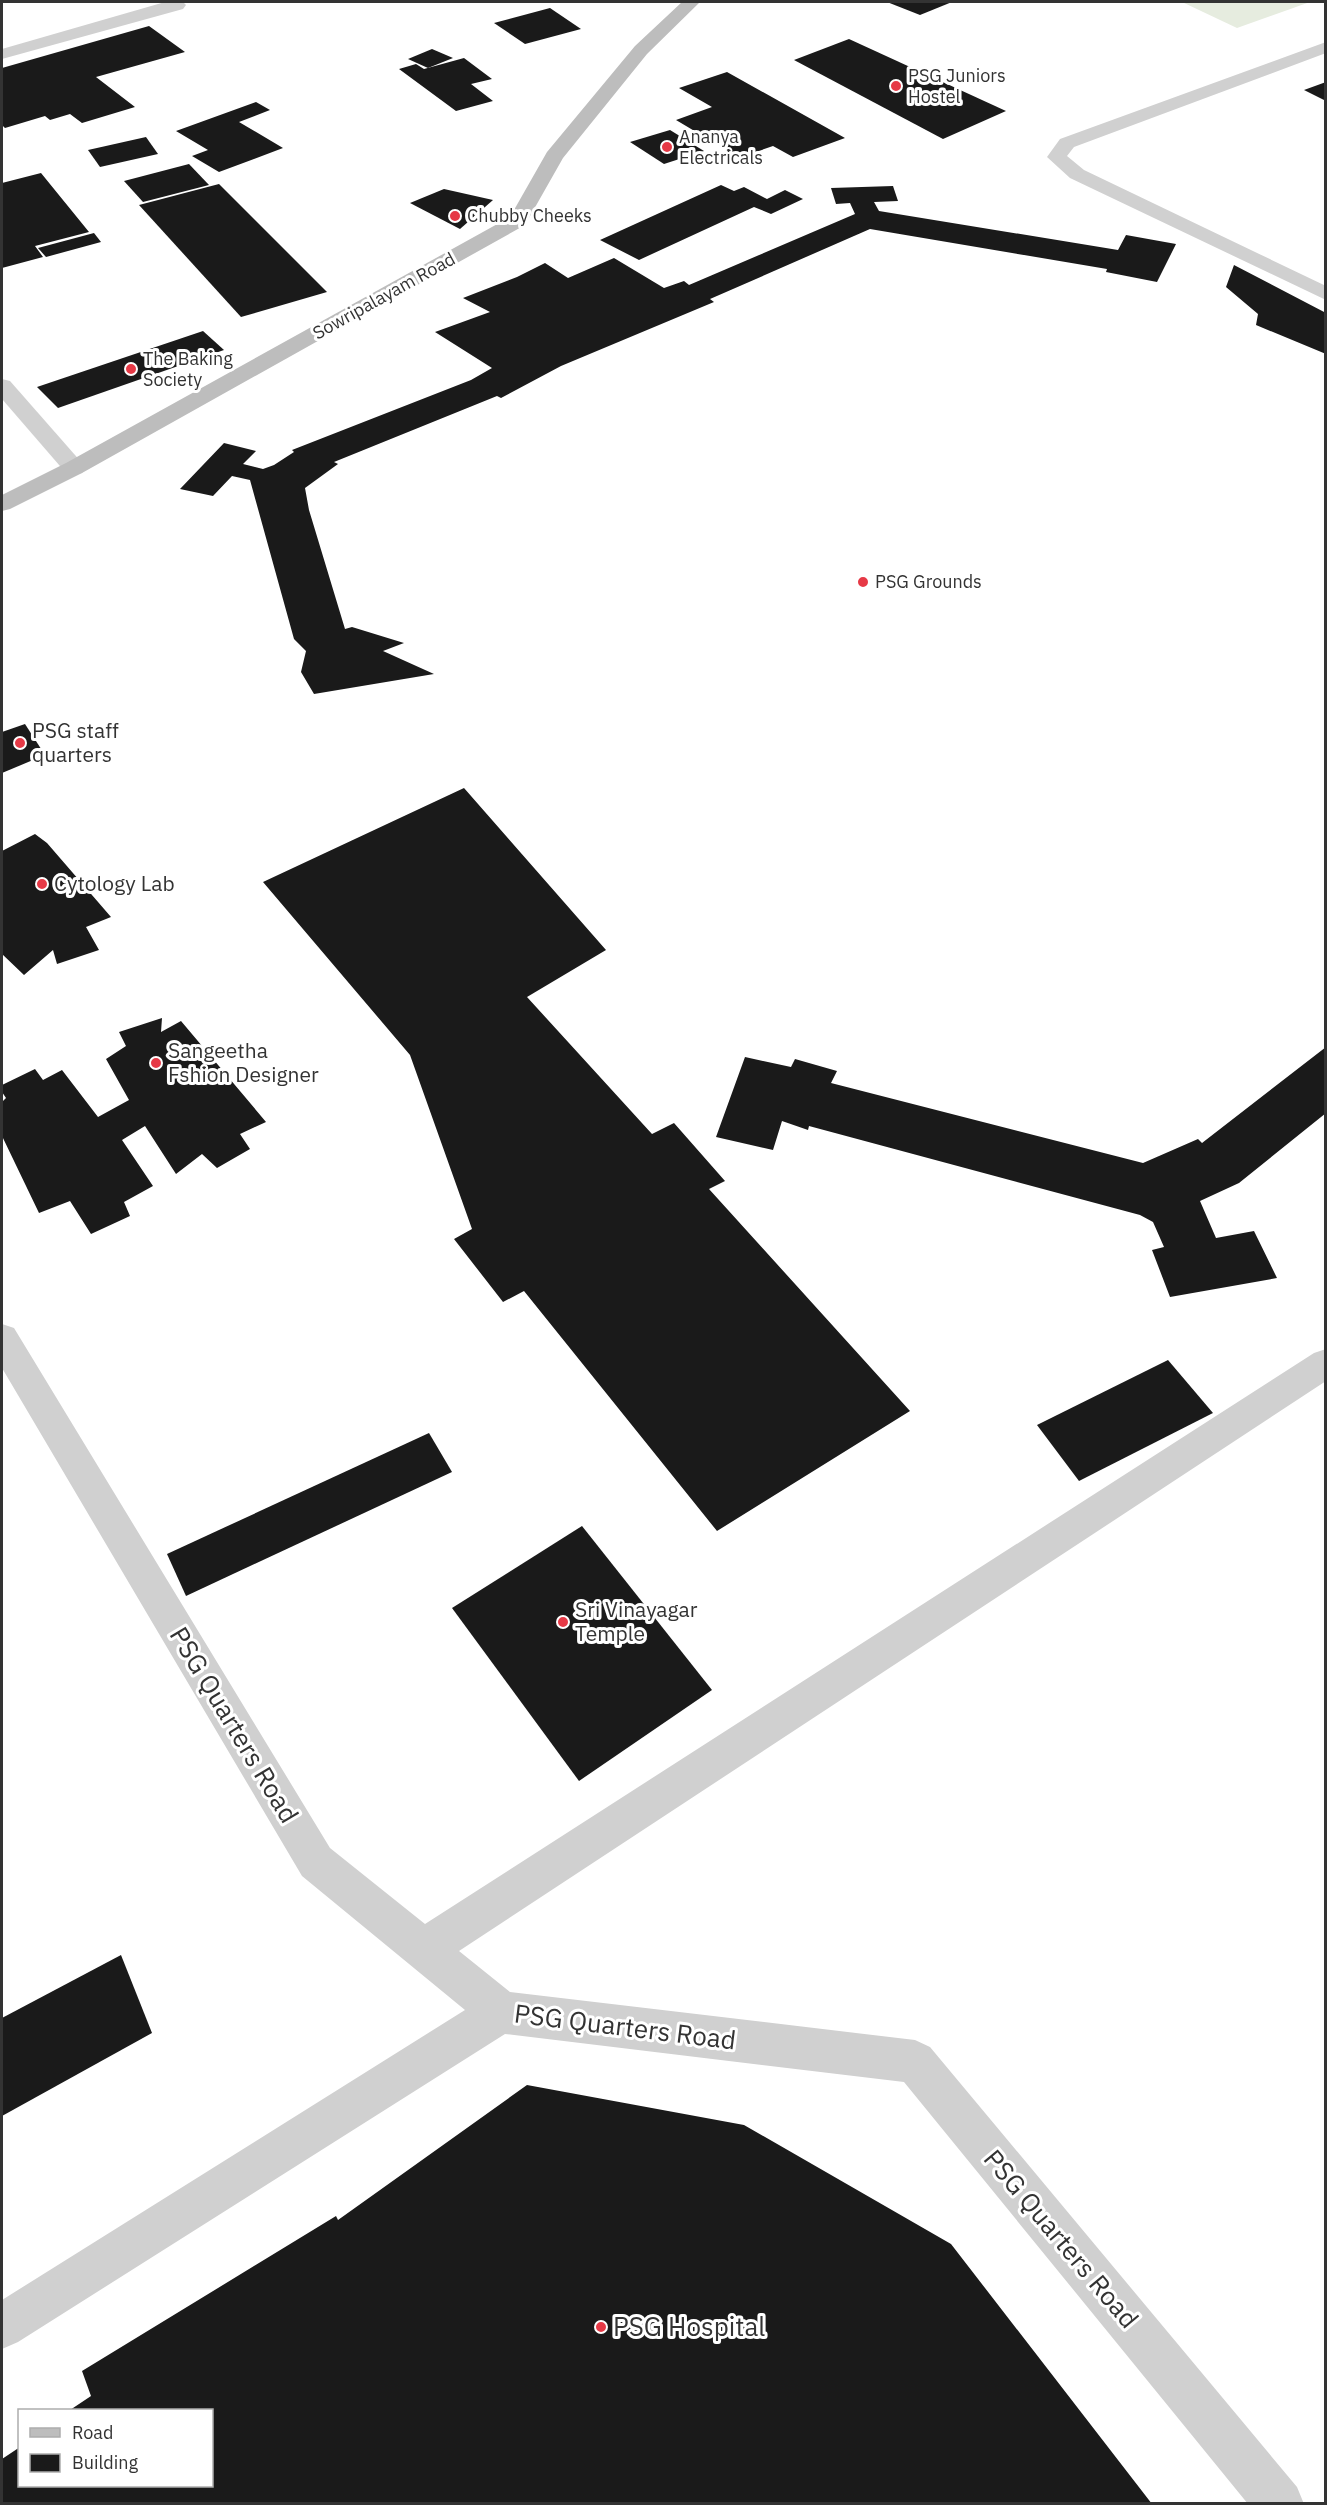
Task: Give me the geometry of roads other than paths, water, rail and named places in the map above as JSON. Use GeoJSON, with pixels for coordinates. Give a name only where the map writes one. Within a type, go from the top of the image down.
{"type":"FeatureCollection","features":[{"type":"Feature","properties":{"kind":"street"},"geometry":{"type":"LineString","coordinates":[[2,54],[177,5],[173,2]]}},
{"type":"Feature","properties":{"kind":"street","name":"Sowripalayam Road"},"geometry":{"type":"LineString","coordinates":[[2,504],[74,468],[518,221],[554,156],[641,50],[692,2]]}},
{"type":"Feature","properties":{"kind":"street"},"geometry":{"type":"LineString","coordinates":[[1326,47],[1067,143],[1057,157],[1077,174],[1326,294]]}},
{"type":"Feature","properties":{"kind":"street"},"geometry":{"type":"LineString","coordinates":[[2,386],[74,468]]}},
{"type":"Feature","properties":{"kind":"street","name":"PSG Quarters Road"},"geometry":{"type":"LineString","coordinates":[[2,1338],[316,1862],[501,2012],[915,2062],[1280,2504]]}},
{"type":"Feature","properties":{"kind":"street"},"geometry":{"type":"LineString","coordinates":[[424,1949],[1326,1363]]}},
{"type":"Feature","properties":{"kind":"street"},"geometry":{"type":"LineString","coordinates":[[2,2326],[501,2012]]}},
{"type":"Feature","properties":{"kind":"place","name":"PSG Juniors Hostel"},"geometry":{"type":"Point","coordinates":[896,86]}},
{"type":"Feature","properties":{"kind":"place","name":"Ananya Electricals"},"geometry":{"type":"Point","coordinates":[667,147]}},
{"type":"Feature","properties":{"kind":"place","name":"Chubby Cheeks"},"geometry":{"type":"Point","coordinates":[455,216]}},
{"type":"Feature","properties":{"kind":"place","name":"The Baking Society"},"geometry":{"type":"Point","coordinates":[131,369]}},
{"type":"Feature","properties":{"kind":"place","name":"PSG Grounds"},"geometry":{"type":"Point","coordinates":[863,582]}},
{"type":"Feature","properties":{"kind":"place","name":"PSG staff quarters"},"geometry":{"type":"Point","coordinates":[20,743]}},
{"type":"Feature","properties":{"kind":"place","name":"Cytology Lab"},"geometry":{"type":"Point","coordinates":[42,884]}},
{"type":"Feature","properties":{"kind":"place","name":"Sangeetha Fshion Designer"},"geometry":{"type":"Point","coordinates":[156,1063]}},
{"type":"Feature","properties":{"kind":"place","name":"Sri Vinayagar Temple"},"geometry":{"type":"Point","coordinates":[563,1622]}},
{"type":"Feature","properties":{"kind":"place","name":"PSG Hospital"},"geometry":{"type":"Point","coordinates":[601,2327]}}]}
